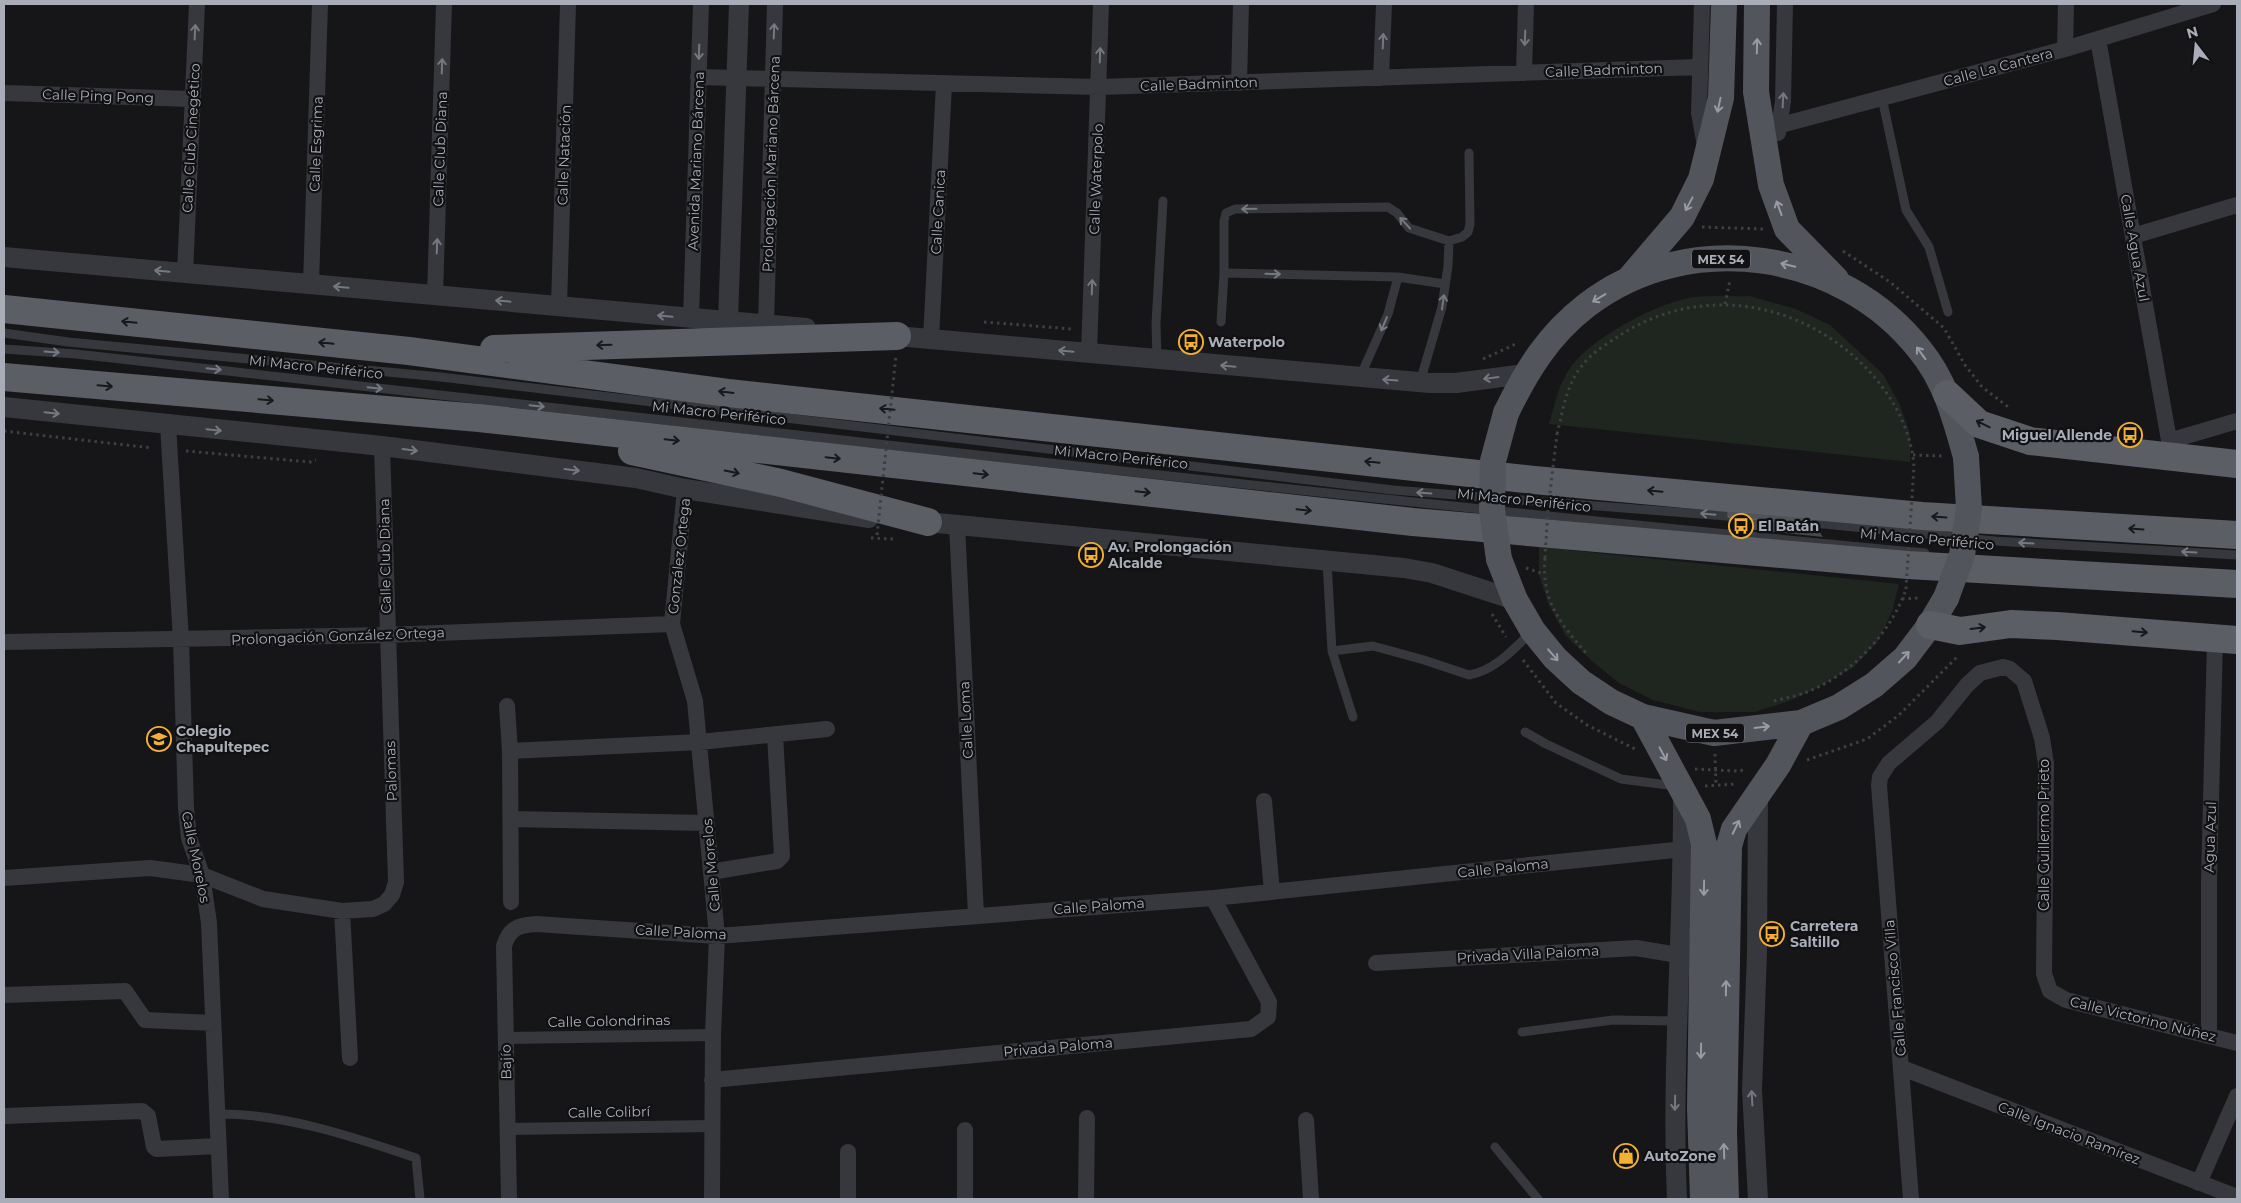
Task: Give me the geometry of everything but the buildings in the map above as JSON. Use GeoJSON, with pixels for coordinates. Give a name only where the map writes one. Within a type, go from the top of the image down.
{"type":"FeatureCollection","features":[{"type":"Feature","properties":{"kind":"highway"},"geometry":{"type":"LineString","coordinates":[[4,309],[409,351],[728,393],[1534,480],[1922,516],[2237,535]]}},
{"type":"Feature","properties":{"kind":"highway"},"geometry":{"type":"LineString","coordinates":[[409,351],[897,346]]}},
{"type":"Feature","properties":{"kind":"highway"},"geometry":{"type":"LineString","coordinates":[[4,377],[479,418],[1413,522],[1908,565],[2237,584]]}},
{"type":"Feature","properties":{"kind":"highway"},"geometry":{"type":"LineString","coordinates":[[1947,394],[1980,424],[2030,441],[2171,449],[2237,464]]}},
{"type":"Feature","properties":{"kind":"highway"},"geometry":{"type":"LineString","coordinates":[[479,418],[781,483],[928,522]]}},
{"type":"Feature","properties":{"kind":"highway"},"geometry":{"type":"LineString","coordinates":[[1930,625],[1960,631],[2011,624],[2056,626],[2226,639]]}},
{"type":"Feature","properties":{"kind":"main road","name":"MEX 54"},"geometry":{"type":"LineString","coordinates":[[1628,280],[1682,217],[1701,179],[1721,98],[1724,4]]}},
{"type":"Feature","properties":{"kind":"main road","name":"MEX 54"},"geometry":{"type":"LineString","coordinates":[[1757,4],[1756,92],[1771,184],[1787,229],[1842,285]]}},
{"type":"Feature","properties":{"kind":"main road","name":"MEX 54"},"geometry":{"type":"LineString","coordinates":[[1736,257],[1790,265],[1842,285],[1885,313],[1920,350],[1947,394],[1966,457],[1969,509],[1962,555],[1946,598],[1930,625],[1905,658],[1874,685],[1839,707],[1801,723],[1714,733],[1643,717],[1611,702],[1581,682],[1555,658],[1533,631],[1515,600],[1499,559],[1492,510],[1494,461],[1506,413],[1525,374],[1553,336],[1588,305],[1628,280],[1680,263],[1736,257]]}},
{"type":"Feature","properties":{"kind":"main road"},"geometry":{"type":"LineString","coordinates":[[1643,717],[1698,819],[1704,844],[1700,1108],[1703,1199]]}},
{"type":"Feature","properties":{"kind":"main road"},"geometry":{"type":"LineString","coordinates":[[1726,1199],[1724,1133],[1729,846],[1734,829],[1768,780],[1801,723]]}},
{"type":"Feature","properties":{"kind":"street","name":"Calle Club Cinegético"},"geometry":{"type":"LineString","coordinates":[[185,273],[197,4]]}},
{"type":"Feature","properties":{"kind":"street","name":"Calle Esgrima"},"geometry":{"type":"LineString","coordinates":[[311,284],[320,4]]}},
{"type":"Feature","properties":{"kind":"street","name":"Calle Club Diana"},"geometry":{"type":"LineString","coordinates":[[435,295],[444,4]]}},
{"type":"Feature","properties":{"kind":"street","name":"Calle Natación"},"geometry":{"type":"LineString","coordinates":[[559,306],[568,4]]}},
{"type":"Feature","properties":{"kind":"street","name":"Avenida Mariano Bárcena"},"geometry":{"type":"LineString","coordinates":[[691,318],[700,4]]}},
{"type":"Feature","properties":{"kind":"street"},"geometry":{"type":"LineString","coordinates":[[728,321],[738,4]]}},
{"type":"Feature","properties":{"kind":"street","name":"Prolongación Mariano Bárcena"},"geometry":{"type":"LineString","coordinates":[[766,325],[775,4]]}},
{"type":"Feature","properties":{"kind":"street","name":"Calle Waterpolo"},"geometry":{"type":"LineString","coordinates":[[1089,353],[1101,4]]}},
{"type":"Feature","properties":{"kind":"street"},"geometry":{"type":"LineString","coordinates":[[1239,83],[1241,4]]}},
{"type":"Feature","properties":{"kind":"street"},"geometry":{"type":"LineString","coordinates":[[1381,78],[1384,4]]}},
{"type":"Feature","properties":{"kind":"street"},"geometry":{"type":"LineString","coordinates":[[1524,72],[1526,4]]}},
{"type":"Feature","properties":{"kind":"street"},"geometry":{"type":"LineString","coordinates":[[1702,4],[1698,113],[1707,158]]}},
{"type":"Feature","properties":{"kind":"street"},"geometry":{"type":"LineString","coordinates":[[1767,164],[1781,125],[1785,4]]}},
{"type":"Feature","properties":{"kind":"street"},"geometry":{"type":"LineString","coordinates":[[2065,49],[2066,4]]}},
{"type":"Feature","properties":{"kind":"street","name":"Calle La Cantera"},"geometry":{"type":"LineString","coordinates":[[1781,125],[2065,49],[2213,4]]}},
{"type":"Feature","properties":{"kind":"street","name":"Calle Agua Azul"},"geometry":{"type":"LineString","coordinates":[[2098,39],[2171,449]]}},
{"type":"Feature","properties":{"kind":"street","name":"Calle Badminton"},"geometry":{"type":"LineString","coordinates":[[698,77],[1099,88],[1700,67]]}},
{"type":"Feature","properties":{"kind":"street","name":"Calle Canica"},"geometry":{"type":"LineString","coordinates":[[930,339],[944,84]]}},
{"type":"Feature","properties":{"kind":"street","name":"Calle Ping Pong"},"geometry":{"type":"LineString","coordinates":[[4,92],[192,99]]}},
{"type":"Feature","properties":{"kind":"street"},"geometry":{"type":"LineString","coordinates":[[2133,236],[2237,205]]}},
{"type":"Feature","properties":{"kind":"street"},"geometry":{"type":"LineString","coordinates":[[4,257],[728,321],[766,325],[897,346],[930,339],[1420,382],[1456,383],[1525,374]]}},
{"type":"Feature","properties":{"kind":"street"},"geometry":{"type":"LineString","coordinates":[[4,407],[382,446],[636,478],[685,489],[891,521],[928,522],[1432,573],[1515,600]]}},
{"type":"Feature","properties":{"kind":"street"},"geometry":{"type":"LineString","coordinates":[[2171,449],[2237,421]]}},
{"type":"Feature","properties":{"kind":"street","name":"Calle Morelos"},"geometry":{"type":"LineString","coordinates":[[168,425],[181,640],[186,808],[189,838],[202,875],[209,922],[221,1199]]}},
{"type":"Feature","properties":{"kind":"street","name":"Calle Club Diana"},"geometry":{"type":"LineString","coordinates":[[382,446],[386,635]]}},
{"type":"Feature","properties":{"kind":"street","name":"González Ortega"},"geometry":{"type":"LineString","coordinates":[[672,624],[685,489]]}},
{"type":"Feature","properties":{"kind":"street","name":"Calle Loma"},"geometry":{"type":"LineString","coordinates":[[957,525],[976,915]]}},
{"type":"Feature","properties":{"kind":"street","name":"Calle Morelos"},"geometry":{"type":"LineString","coordinates":[[672,624],[695,701],[717,936],[712,1080],[712,1199]]}},
{"type":"Feature","properties":{"kind":"street","name":"Prolongación González Ortega"},"geometry":{"type":"LineString","coordinates":[[4,642],[386,635],[672,624]]}},
{"type":"Feature","properties":{"kind":"street","name":"Palomas"},"geometry":{"type":"LineString","coordinates":[[342,911],[373,909],[384,904],[392,895],[396,882],[386,635]]}},
{"type":"Feature","properties":{"kind":"street","name":"Agua Azul"},"geometry":{"type":"LineString","coordinates":[[2208,1036],[2209,881],[2226,639]]}},
{"type":"Feature","properties":{"kind":"street","name":"Calle Guillermo Prieto"},"geometry":{"type":"LineString","coordinates":[[1880,777],[1889,763],[1926,733],[1966,685],[1980,673],[2003,667],[2010,669],[2024,681],[2040,731],[2046,764],[2044,974],[2050,991]]}},
{"type":"Feature","properties":{"kind":"street"},"geometry":{"type":"LineString","coordinates":[[507,706],[510,751],[510,902]]}},
{"type":"Feature","properties":{"kind":"street"},"geometry":{"type":"LineString","coordinates":[[510,751],[700,742],[827,729]]}},
{"type":"Feature","properties":{"kind":"street"},"geometry":{"type":"LineString","coordinates":[[711,872],[777,861],[782,856],[775,735]]}},
{"type":"Feature","properties":{"kind":"street","name":"Calle Francisco Villa"},"geometry":{"type":"LineString","coordinates":[[1880,777],[1878,793],[1902,1068],[1911,1199]]}},
{"type":"Feature","properties":{"kind":"street"},"geometry":{"type":"LineString","coordinates":[[1758,1199],[1752,1090],[1757,952],[1768,780]]}},
{"type":"Feature","properties":{"kind":"street"},"geometry":{"type":"LineString","coordinates":[[1677,1199],[1674,1139],[1678,955],[1684,849],[1682,789]]}},
{"type":"Feature","properties":{"kind":"street"},"geometry":{"type":"LineString","coordinates":[[1264,801],[1272,892]]}},
{"type":"Feature","properties":{"kind":"street"},"geometry":{"type":"LineString","coordinates":[[511,820],[707,823]]}},
{"type":"Feature","properties":{"kind":"street","name":"Calle Paloma"},"geometry":{"type":"LineString","coordinates":[[514,927],[536,924],[717,936],[1213,898],[1684,849]]}},
{"type":"Feature","properties":{"kind":"street"},"geometry":{"type":"LineString","coordinates":[[4,878],[150,868],[202,875],[263,898],[342,911],[350,1058]]}},
{"type":"Feature","properties":{"kind":"street","name":"Privada Paloma"},"geometry":{"type":"LineString","coordinates":[[712,1080],[1251,1029],[1268,1017],[1270,1010],[1269,1002],[1213,898]]}},
{"type":"Feature","properties":{"kind":"street","name":"Bajío"},"geometry":{"type":"LineString","coordinates":[[509,1199],[506,1129],[504,946],[506,936],[514,927]]}},
{"type":"Feature","properties":{"kind":"street","name":"Privada Villa Paloma"},"geometry":{"type":"LineString","coordinates":[[1376,963],[1636,948],[1678,955]]}},
{"type":"Feature","properties":{"kind":"street"},"geometry":{"type":"LineString","coordinates":[[4,995],[125,991],[145,1020],[213,1023]]}},
{"type":"Feature","properties":{"kind":"street","name":"Calle Victorino Núñez"},"geometry":{"type":"LineString","coordinates":[[2050,991],[2066,1000],[2237,1043]]}},
{"type":"Feature","properties":{"kind":"street","name":"Calle Golondrinas"},"geometry":{"type":"LineString","coordinates":[[505,1038],[713,1035]]}},
{"type":"Feature","properties":{"kind":"street","name":"Calle Ignacio Ramírez"},"geometry":{"type":"LineString","coordinates":[[1902,1068],[2199,1183],[2230,1197]]}},
{"type":"Feature","properties":{"kind":"street"},"geometry":{"type":"LineString","coordinates":[[2199,1183],[2237,1096]]}},
{"type":"Feature","properties":{"kind":"street"},"geometry":{"type":"LineString","coordinates":[[4,1116],[142,1111],[148,1116],[154,1146],[157,1149],[218,1146]]}},
{"type":"Feature","properties":{"kind":"street"},"geometry":{"type":"LineString","coordinates":[[1086,1199],[1087,1118]]}},
{"type":"Feature","properties":{"kind":"street"},"geometry":{"type":"LineString","coordinates":[[1306,1120],[1311,1199]]}},
{"type":"Feature","properties":{"kind":"street","name":"Calle Colibrí"},"geometry":{"type":"LineString","coordinates":[[506,1129],[712,1126]]}},
{"type":"Feature","properties":{"kind":"street"},"geometry":{"type":"LineString","coordinates":[[965,1130],[965,1199]]}},
{"type":"Feature","properties":{"kind":"street"},"geometry":{"type":"LineString","coordinates":[[848,1152],[848,1199]]}},
{"type":"Feature","properties":{"kind":"lane"},"geometry":{"type":"LineString","coordinates":[[1882,98],[1906,210],[1929,247],[1948,312]]}},
{"type":"Feature","properties":{"kind":"lane"},"geometry":{"type":"LineString","coordinates":[[1221,322],[1224,273],[1224,216],[1226,213],[1235,209],[1388,207],[1397,213],[1409,228],[1449,241],[1462,238],[1468,232],[1470,224],[1469,153]]}},
{"type":"Feature","properties":{"kind":"lane"},"geometry":{"type":"LineString","coordinates":[[1158,360],[1156,324],[1163,201]]}},
{"type":"Feature","properties":{"kind":"lane"},"geometry":{"type":"LineString","coordinates":[[1420,382],[1442,307],[1448,266],[1449,241]]}},
{"type":"Feature","properties":{"kind":"lane"},"geometry":{"type":"LineString","coordinates":[[1224,273],[1398,277],[1445,284]]}},
{"type":"Feature","properties":{"kind":"lane"},"geometry":{"type":"LineString","coordinates":[[1360,378],[1388,314],[1398,277]]}},
{"type":"Feature","properties":{"kind":"lane","name":"Mi Macro Periférico"},"geometry":{"type":"LineString","coordinates":[[4,333],[68,342],[441,377],[1393,490],[1750,518]]}},
{"type":"Feature","properties":{"kind":"lane","name":"Mi Macro Periférico"},"geometry":{"type":"LineString","coordinates":[[4,349],[76,354],[864,443],[1599,522],[1932,553]]}},
{"type":"Feature","properties":{"kind":"lane","name":"Mi Macro Periférico"},"geometry":{"type":"LineString","coordinates":[[1798,522],[1995,541],[2237,555]]}},
{"type":"Feature","properties":{"kind":"lane","name":"Mi Macro Periférico"},"geometry":{"type":"LineString","coordinates":[[1952,555],[1971,557]]}},
{"type":"Feature","properties":{"kind":"lane"},"geometry":{"type":"LineString","coordinates":[[1327,562],[1332,651],[1353,717]]}},
{"type":"Feature","properties":{"kind":"lane"},"geometry":{"type":"LineString","coordinates":[[2030,562],[2089,566]]}},
{"type":"Feature","properties":{"kind":"lane"},"geometry":{"type":"LineString","coordinates":[[1332,651],[1373,646],[1469,674],[1476,674],[1501,660],[1533,631]]}},
{"type":"Feature","properties":{"kind":"lane"},"geometry":{"type":"LineString","coordinates":[[1525,732],[1546,744],[1621,779],[1682,789]]}},
{"type":"Feature","properties":{"kind":"lane"},"geometry":{"type":"LineString","coordinates":[[1522,1032],[1613,1020],[1677,1020]]}},
{"type":"Feature","properties":{"kind":"lane"},"geometry":{"type":"LineString","coordinates":[[217,1114],[240,1114],[341,1133],[416,1158],[420,1199]]}},
{"type":"Feature","properties":{"kind":"lane"},"geometry":{"type":"LineString","coordinates":[[1495,1147],[1538,1199]]}},
{"type":"Feature","properties":{"kind":"path"},"geometry":{"type":"LineString","coordinates":[[1588,655],[1561,624],[1547,594],[1544,574],[1548,509],[1557,434],[1567,390],[1581,366],[1604,345],[1636,325],[1675,310],[1725,304],[1780,312],[1819,330],[1852,354],[1884,386],[1900,416],[1913,455],[1914,466],[1906,589],[1888,625],[1855,664],[1808,692],[1773,702]]}},
{"type":"Feature","properties":{"kind":"path"},"geometry":{"type":"LineString","coordinates":[[878,535],[897,346]]}},
{"type":"Feature","properties":{"kind":"path"},"geometry":{"type":"LineString","coordinates":[[4,431],[169,449],[310,462],[318,460]]}},
{"type":"Feature","properties":{"kind":"path"},"geometry":{"type":"LineString","coordinates":[[867,538],[903,539]]}},
{"type":"Feature","properties":{"kind":"path"},"geometry":{"type":"LineString","coordinates":[[1490,609],[1497,624],[1536,679],[1556,703],[1587,725],[1619,743],[1688,768],[1735,771],[1768,780]]}},
{"type":"Feature","properties":{"kind":"path"},"geometry":{"type":"LineString","coordinates":[[1682,789],[1768,780],[1812,759],[1867,739],[1899,714],[1930,686],[1956,657],[1964,652]]}},
{"type":"Feature","properties":{"kind":"shaded area"},"geometry":{"type":"Polygon","coordinates":[[[1702,296],[1749,296],[1796,309],[1830,325],[1883,374],[1900,405],[1910,434],[1910,462],[1549,424],[1560,387],[1571,367],[1594,344],[1610,333],[1646,313],[1680,300],[1702,296]]]}},
{"type":"Feature","properties":{"kind":"shaded area"},"geometry":{"type":"Polygon","coordinates":[[[1539,547],[1899,584],[1892,612],[1878,641],[1854,667],[1789,701],[1755,712],[1700,712],[1653,700],[1619,683],[1565,635],[1548,603],[1539,575],[1539,547]]]}},
{"type":"Feature","properties":{"kind":"place","name":"Waterpolo"},"geometry":{"type":"Point","coordinates":[1191,342]}},
{"type":"Feature","properties":{"kind":"place","name":"Miguel Allende"},"geometry":{"type":"Point","coordinates":[2130,435]}},
{"type":"Feature","properties":{"kind":"place","name":"El Batán"},"geometry":{"type":"Point","coordinates":[1741,526]}},
{"type":"Feature","properties":{"kind":"place","name":"Av. Prolongación Alcalde"},"geometry":{"type":"Point","coordinates":[1091,555]}},
{"type":"Feature","properties":{"kind":"place","name":"Colegio Chapultepec"},"geometry":{"type":"Point","coordinates":[159,739]}},
{"type":"Feature","properties":{"kind":"place","name":"Carretera Saltillo"},"geometry":{"type":"Point","coordinates":[1772,934]}},
{"type":"Feature","properties":{"kind":"place","name":"AutoZone"},"geometry":{"type":"Point","coordinates":[1626,1156]}}]}
